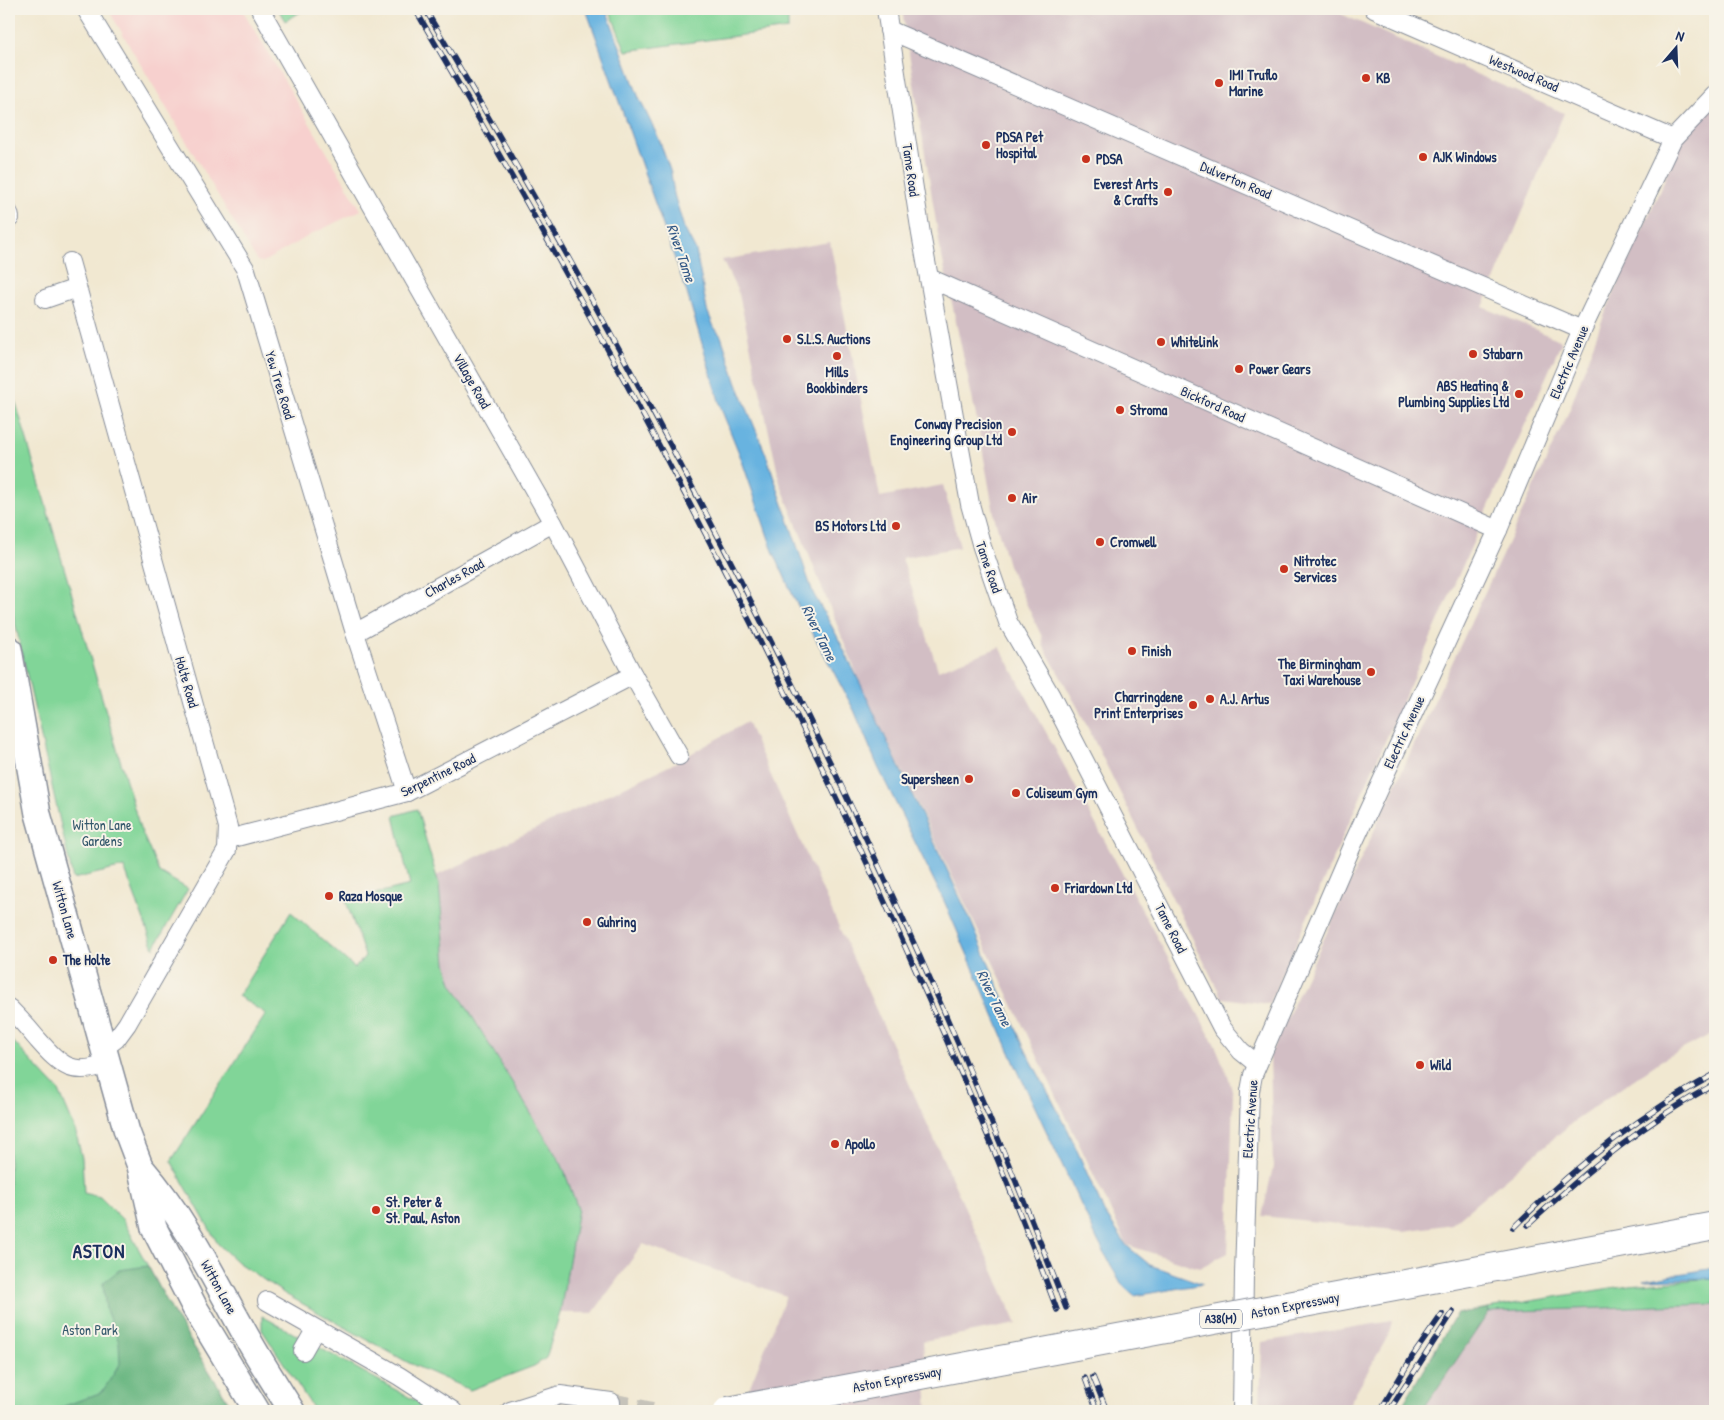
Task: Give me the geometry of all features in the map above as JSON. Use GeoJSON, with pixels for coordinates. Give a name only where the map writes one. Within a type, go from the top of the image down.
{"type":"FeatureCollection","features":[{"type":"Feature","properties":{"kind":"highway","name":"Aston Expressway"},"geometry":{"type":"LineString","coordinates":[[728,1411],[1715,1226]]}},
{"type":"Feature","properties":{"kind":"main road","name":"Witton Lane"},"geometry":{"type":"LineString","coordinates":[[9,649],[38,814],[127,1132],[140,1166],[154,1228],[195,1308],[258,1411]]}},
{"type":"Feature","properties":{"kind":"main road","name":"Witton Lane"},"geometry":{"type":"LineString","coordinates":[[140,1166],[169,1201],[189,1232],[248,1340],[292,1411]]}},
{"type":"Feature","properties":{"kind":"street","name":"Yew Tree Road"},"geometry":{"type":"LineString","coordinates":[[86,9],[246,270],[355,633],[407,792]]}},
{"type":"Feature","properties":{"kind":"street","name":"Village Road"},"geometry":{"type":"LineString","coordinates":[[260,9],[553,523],[633,675],[679,756]]}},
{"type":"Feature","properties":{"kind":"street","name":"Tame Road"},"geometry":{"type":"LineString","coordinates":[[886,9],[929,278],[970,504],[982,548],[1008,622],[1060,713],[1222,1028],[1241,1051],[1257,1064]]}},
{"type":"Feature","properties":{"kind":"street","name":"Westwood Road"},"geometry":{"type":"LineString","coordinates":[[1374,9],[1673,139]]}},
{"type":"Feature","properties":{"kind":"street","name":"Dulverton Road"},"geometry":{"type":"LineString","coordinates":[[890,30],[1582,330]]}},
{"type":"Feature","properties":{"kind":"street","name":"Electric Avenue"},"geometry":{"type":"LineString","coordinates":[[1242,1411],[1250,1091],[1257,1064],[1351,848],[1498,530],[1582,330],[1673,139],[1700,108],[1715,95]]}},
{"type":"Feature","properties":{"kind":"street","name":"Holte Road"},"geometry":{"type":"LineString","coordinates":[[70,262],[226,818],[229,839],[227,850],[192,915],[107,1055]]}},
{"type":"Feature","properties":{"kind":"street","name":"Bickford Road"},"geometry":{"type":"LineString","coordinates":[[929,278],[1498,530]]}},
{"type":"Feature","properties":{"kind":"street"},"geometry":{"type":"LineString","coordinates":[[45,300],[77,288]]}},
{"type":"Feature","properties":{"kind":"street","name":"Charles Road"},"geometry":{"type":"LineString","coordinates":[[355,633],[553,523]]}},
{"type":"Feature","properties":{"kind":"street","name":"Serpentine Road"},"geometry":{"type":"LineString","coordinates":[[229,839],[407,792],[633,675]]}},
{"type":"Feature","properties":{"kind":"street"},"geometry":{"type":"LineString","coordinates":[[9,1008],[54,1058],[64,1066],[87,1070],[107,1055]]}},
{"type":"Feature","properties":{"kind":"street"},"geometry":{"type":"LineString","coordinates":[[267,1301],[315,1330],[399,1376],[454,1411]]}},
{"type":"Feature","properties":{"kind":"street"},"geometry":{"type":"LineString","coordinates":[[303,1351],[315,1330]]}},
{"type":"Feature","properties":{"kind":"street"},"geometry":{"type":"LineString","coordinates":[[510,1411],[560,1395],[611,1402]]}},
{"type":"Feature","properties":{"kind":"shaded area"},"geometry":{"type":"Polygon","coordinates":[[[108,9],[242,9],[361,210],[310,235],[263,262],[257,261],[108,9]]]}},
{"type":"Feature","properties":{"kind":"shaded area"},"geometry":{"type":"Polygon","coordinates":[[[902,9],[1330,9],[1564,113],[1483,307],[1562,341],[1269,1004],[1222,998],[1078,708],[1043,645],[1042,637],[1008,565],[995,519],[978,425],[940,247],[902,9]]]}},
{"type":"Feature","properties":{"kind":"shaded area"},"geometry":{"type":"Polygon","coordinates":[[[1715,103],[1715,1032],[1662,1060],[1579,1117],[1452,1224],[1404,1231],[1262,1216],[1273,1167],[1270,1055],[1569,411],[1601,323],[1683,138],[1715,103]]]}},
{"type":"Feature","properties":{"kind":"shaded area"},"geometry":{"type":"Polygon","coordinates":[[[830,242],[880,497],[943,485],[960,547],[902,558],[938,670],[1000,647],[1216,1047],[1229,1079],[1233,1095],[1228,1253],[1199,1268],[1127,1245],[860,682],[780,483],[739,294],[722,260],[830,242]]]}},
{"type":"Feature","properties":{"kind":"shaded area"},"geometry":{"type":"Polygon","coordinates":[[[747,722],[1017,1324],[923,1341],[928,1411],[740,1411],[786,1296],[643,1244],[593,1313],[560,1313],[578,1209],[562,1165],[452,983],[446,963],[439,885],[436,876],[671,765],[747,722]]]}},
{"type":"Feature","properties":{"kind":"shaded area"},"geometry":{"type":"Polygon","coordinates":[[[1715,1304],[1715,1411],[1422,1411],[1489,1312],[1715,1304]]]}},
{"type":"Feature","properties":{"kind":"shaded area"},"geometry":{"type":"Polygon","coordinates":[[[1392,1321],[1388,1336],[1345,1411],[1260,1411],[1262,1342],[1392,1321]]]}},
{"type":"Feature","properties":{"kind":"green space"},"geometry":{"type":"Polygon","coordinates":[[[278,9],[306,9],[285,21],[278,9]]]}},
{"type":"Feature","properties":{"kind":"green space"},"geometry":{"type":"Polygon","coordinates":[[[609,9],[788,9],[788,29],[626,51],[609,9]]]}},
{"type":"Feature","properties":{"kind":"green space","name":"Witton Lane Gardens"},"geometry":{"type":"Polygon","coordinates":[[[9,379],[140,828],[159,872],[188,889],[154,948],[124,867],[73,879],[9,596],[9,379]]]}},
{"type":"Feature","properties":{"kind":"green space"},"geometry":{"type":"Polygon","coordinates":[[[417,809],[439,885],[446,963],[452,983],[562,1165],[578,1209],[560,1313],[546,1358],[534,1366],[470,1390],[409,1363],[285,1294],[237,1262],[218,1244],[171,1161],[266,1014],[238,996],[291,912],[355,968],[365,956],[346,901],[410,885],[394,816],[417,809]]]}},
{"type":"Feature","properties":{"kind":"green space","name":"Aston Park"},"geometry":{"type":"Polygon","coordinates":[[[9,1037],[59,1091],[75,1129],[82,1158],[84,1193],[100,1197],[123,1220],[176,1318],[234,1411],[9,1411],[9,1037]]]}},
{"type":"Feature","properties":{"kind":"green space"},"geometry":{"type":"Polygon","coordinates":[[[148,1266],[176,1318],[234,1411],[60,1411],[59,1408],[102,1392],[120,1364],[119,1342],[106,1310],[103,1283],[119,1270],[148,1266]]]}},
{"type":"Feature","properties":{"kind":"green space"},"geometry":{"type":"Polygon","coordinates":[[[1715,1278],[1715,1304],[1489,1312],[1488,1308],[1629,1285],[1715,1278]]]}},
{"type":"Feature","properties":{"kind":"green space"},"geometry":{"type":"Polygon","coordinates":[[[1488,1308],[1489,1312],[1422,1411],[1399,1411],[1456,1314],[1488,1308]]]}},
{"type":"Feature","properties":{"kind":"green space"},"geometry":{"type":"Polygon","coordinates":[[[262,1316],[425,1406],[426,1411],[315,1411],[262,1330],[262,1316]]]}},
{"type":"Feature","properties":{"kind":"water","name":"River Tame"},"geometry":{"type":"Polygon","coordinates":[[[586,9],[606,9],[639,98],[659,139],[671,173],[674,194],[684,228],[696,251],[707,310],[714,327],[721,336],[737,384],[767,457],[813,593],[862,687],[970,919],[1023,1045],[1068,1130],[1105,1214],[1127,1246],[1150,1265],[1203,1284],[1134,1296],[1121,1284],[1098,1241],[1019,1073],[945,903],[878,767],[854,710],[795,600],[773,551],[741,458],[722,411],[687,293],[586,9]]]}},
{"type":"Feature","properties":{"kind":"water"},"geometry":{"type":"Polygon","coordinates":[[[1715,1268],[1715,1278],[1643,1280],[1715,1268]]]}},
{"type":"Feature","properties":{"kind":"tunnel"},"geometry":{"type":"LineString","coordinates":[[611,1402],[652,1411]]}},
{"type":"Feature","properties":{"kind":"railway"},"geometry":{"type":"LineString","coordinates":[[415,9],[480,120],[605,345],[666,458],[783,687],[839,803],[936,1016],[999,1162],[1057,1310]]}},
{"type":"Feature","properties":{"kind":"railway"},"geometry":{"type":"LineString","coordinates":[[425,9],[605,323],[773,645],[852,808],[927,973],[999,1139],[1066,1308]]}},
{"type":"Feature","properties":{"kind":"railway"},"geometry":{"type":"LineString","coordinates":[[1513,1228],[1559,1184],[1634,1124],[1715,1074]]}},
{"type":"Feature","properties":{"kind":"railway"},"geometry":{"type":"LineString","coordinates":[[1528,1225],[1617,1148],[1665,1114],[1715,1084]]}},
{"type":"Feature","properties":{"kind":"railway"},"geometry":{"type":"LineString","coordinates":[[1389,1411],[1453,1312]]}},
{"type":"Feature","properties":{"kind":"railway"},"geometry":{"type":"LineString","coordinates":[[1380,1411],[1412,1357],[1442,1314]]}},
{"type":"Feature","properties":{"kind":"railway"},"geometry":{"type":"LineString","coordinates":[[1093,1377],[1107,1411]]}},
{"type":"Feature","properties":{"kind":"railway"},"geometry":{"type":"LineString","coordinates":[[1085,1378],[1097,1411]]}},
{"type":"Feature","properties":{"kind":"place","name":"KB"},"geometry":{"type":"Point","coordinates":[1366,78]}},
{"type":"Feature","properties":{"kind":"place","name":"IMI Truflo Marine"},"geometry":{"type":"Point","coordinates":[1219,83]}},
{"type":"Feature","properties":{"kind":"place","name":"PDSA Pet Hospital"},"geometry":{"type":"Point","coordinates":[986,145]}},
{"type":"Feature","properties":{"kind":"place","name":"AJK Windows"},"geometry":{"type":"Point","coordinates":[1423,157]}},
{"type":"Feature","properties":{"kind":"place","name":"PDSA"},"geometry":{"type":"Point","coordinates":[1086,159]}},
{"type":"Feature","properties":{"kind":"place","name":"Everest Arts & Crafts"},"geometry":{"type":"Point","coordinates":[1168,192]}},
{"type":"Feature","properties":{"kind":"place","name":"S.L.S. Auctions"},"geometry":{"type":"Point","coordinates":[787,339]}},
{"type":"Feature","properties":{"kind":"place","name":"Whitelink"},"geometry":{"type":"Point","coordinates":[1161,342]}},
{"type":"Feature","properties":{"kind":"place","name":"Stabarn"},"geometry":{"type":"Point","coordinates":[1473,354]}},
{"type":"Feature","properties":{"kind":"place","name":"Mills Bookbinders"},"geometry":{"type":"Point","coordinates":[837,356]}},
{"type":"Feature","properties":{"kind":"place","name":"Power Gears"},"geometry":{"type":"Point","coordinates":[1239,369]}},
{"type":"Feature","properties":{"kind":"place","name":"ABS Heating & Plumbing Supplies Ltd"},"geometry":{"type":"Point","coordinates":[1519,394]}},
{"type":"Feature","properties":{"kind":"place","name":"Stroma"},"geometry":{"type":"Point","coordinates":[1120,410]}},
{"type":"Feature","properties":{"kind":"place","name":"Conway Precision Engineering Group Ltd"},"geometry":{"type":"Point","coordinates":[1012,432]}},
{"type":"Feature","properties":{"kind":"place","name":"Air"},"geometry":{"type":"Point","coordinates":[1012,498]}},
{"type":"Feature","properties":{"kind":"place","name":"BS Motors Ltd"},"geometry":{"type":"Point","coordinates":[896,526]}},
{"type":"Feature","properties":{"kind":"place","name":"Cromwell"},"geometry":{"type":"Point","coordinates":[1100,542]}},
{"type":"Feature","properties":{"kind":"place","name":"Nitrotec Services"},"geometry":{"type":"Point","coordinates":[1284,569]}},
{"type":"Feature","properties":{"kind":"place","name":"Finish"},"geometry":{"type":"Point","coordinates":[1132,651]}},
{"type":"Feature","properties":{"kind":"place","name":"The Birmingham Taxi Warehouse"},"geometry":{"type":"Point","coordinates":[1371,672]}},
{"type":"Feature","properties":{"kind":"place","name":"A.J. Artus"},"geometry":{"type":"Point","coordinates":[1210,699]}},
{"type":"Feature","properties":{"kind":"place","name":"Charringdene Print Enterprises"},"geometry":{"type":"Point","coordinates":[1193,705]}},
{"type":"Feature","properties":{"kind":"place","name":"Supersheen"},"geometry":{"type":"Point","coordinates":[969,779]}},
{"type":"Feature","properties":{"kind":"place","name":"Coliseum Gym"},"geometry":{"type":"Point","coordinates":[1016,793]}},
{"type":"Feature","properties":{"kind":"place","name":"Friardown Ltd"},"geometry":{"type":"Point","coordinates":[1055,888]}},
{"type":"Feature","properties":{"kind":"place","name":"Raza Mosque"},"geometry":{"type":"Point","coordinates":[329,896]}},
{"type":"Feature","properties":{"kind":"place","name":"Guhring"},"geometry":{"type":"Point","coordinates":[587,922]}},
{"type":"Feature","properties":{"kind":"place","name":"The Holte"},"geometry":{"type":"Point","coordinates":[53,960]}},
{"type":"Feature","properties":{"kind":"place","name":"Wild"},"geometry":{"type":"Point","coordinates":[1420,1065]}},
{"type":"Feature","properties":{"kind":"place","name":"Apollo"},"geometry":{"type":"Point","coordinates":[835,1144]}},
{"type":"Feature","properties":{"kind":"place","name":"St. Peter & St. Paul, Aston"},"geometry":{"type":"Point","coordinates":[376,1210]}},
{"type":"Feature","properties":{"kind":"district","name":"ASTON"},"geometry":{"type":"Point","coordinates":[99,1251]}}]}
